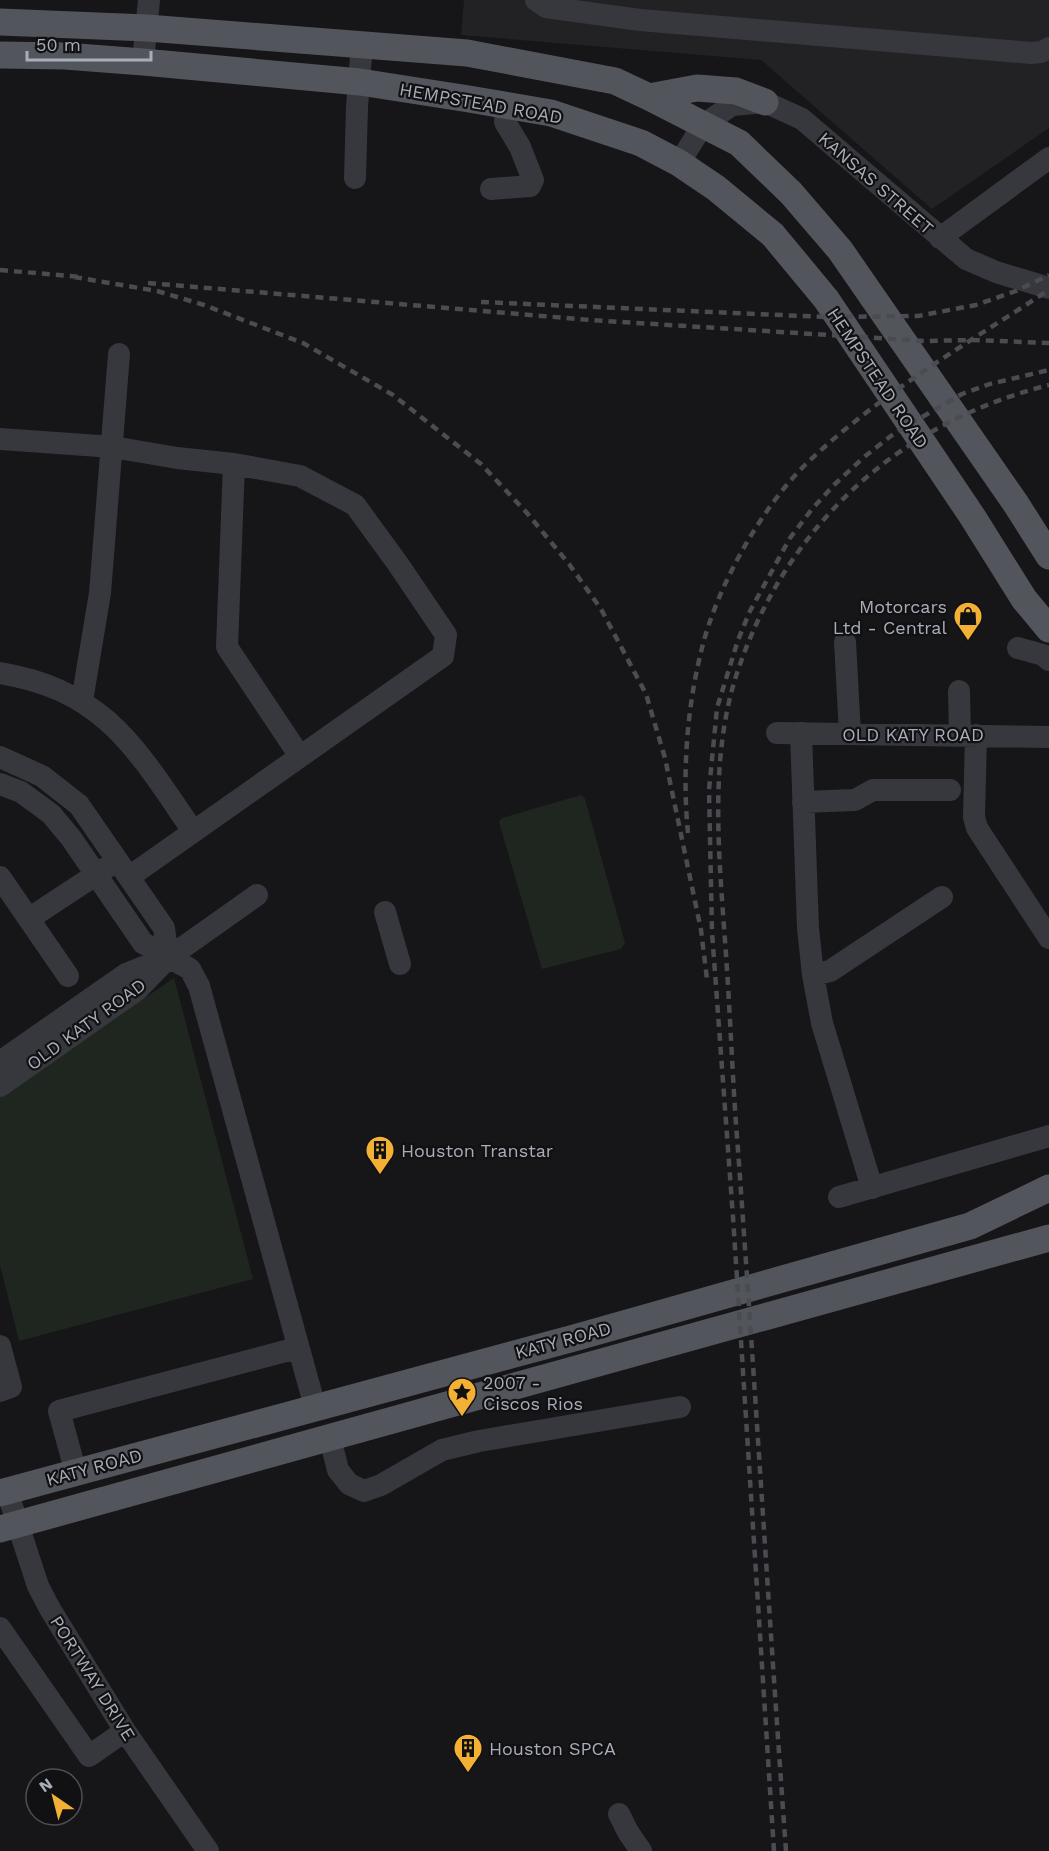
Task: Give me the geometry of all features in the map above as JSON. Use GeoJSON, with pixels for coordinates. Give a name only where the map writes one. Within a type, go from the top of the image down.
{"type":"FeatureCollection","features":[{"type":"Feature","properties":{"kind":"main road"},"geometry":{"type":"LineString","coordinates":[[0,22],[147,28],[467,53],[615,81],[703,124],[739,143],[791,193],[840,250],[1010,495],[1049,556]]}},
{"type":"Feature","properties":{"kind":"main road","name":"HEMPSTEAD ROAD"},"geometry":{"type":"LineString","coordinates":[[0,55],[64,56],[360,82],[551,113],[641,143],[680,163],[716,188],[772,235],[826,299],[972,516],[1024,599],[1049,629]]}},
{"type":"Feature","properties":{"kind":"main road"},"geometry":{"type":"LineString","coordinates":[[649,97],[697,88],[736,91],[765,102]]}},
{"type":"Feature","properties":{"kind":"main road","name":"KATY ROAD"},"geometry":{"type":"LineString","coordinates":[[3,1492],[574,1338],[970,1226],[1049,1188]]}},
{"type":"Feature","properties":{"kind":"main road"},"geometry":{"type":"LineString","coordinates":[[1008,1209],[1049,1202]]}},
{"type":"Feature","properties":{"kind":"main road","name":"KATY ROAD"},"geometry":{"type":"LineString","coordinates":[[8,1527],[1049,1238]]}},
{"type":"Feature","properties":{"kind":"main road"},"geometry":{"type":"LineString","coordinates":[[315,1407],[330,1438]]}},
{"type":"Feature","properties":{"kind":"main road"},"geometry":{"type":"LineString","coordinates":[[76,1473],[86,1506]]}},
{"type":"Feature","properties":{"kind":"street"},"geometry":{"type":"LineString","coordinates":[[143,62],[149,0]]}},
{"type":"Feature","properties":{"kind":"street"},"geometry":{"type":"LineString","coordinates":[[536,0],[546,7],[640,20],[1031,53],[1049,48]]}},
{"type":"Feature","properties":{"kind":"street"},"geometry":{"type":"LineString","coordinates":[[355,178],[362,44]]}},
{"type":"Feature","properties":{"kind":"street","name":"KANSAS STREET"},"geometry":{"type":"LineString","coordinates":[[703,124],[732,105],[765,102],[802,119],[966,259],[996,273],[1049,288]]}},
{"type":"Feature","properties":{"kind":"street"},"geometry":{"type":"LineString","coordinates":[[491,189],[530,186],[533,180],[520,147],[505,122],[506,106]]}},
{"type":"Feature","properties":{"kind":"street"},"geometry":{"type":"LineString","coordinates":[[680,163],[703,124]]}},
{"type":"Feature","properties":{"kind":"street"},"geometry":{"type":"LineString","coordinates":[[940,238],[1049,158]]}},
{"type":"Feature","properties":{"kind":"street"},"geometry":{"type":"LineString","coordinates":[[82,701],[100,593],[120,354]]}},
{"type":"Feature","properties":{"kind":"street"},"geometry":{"type":"LineString","coordinates":[[0,439],[113,447],[300,476],[355,506],[446,635],[443,656],[193,831],[123,868],[96,874],[30,918]]}},
{"type":"Feature","properties":{"kind":"street"},"geometry":{"type":"LineString","coordinates":[[234,464],[227,647],[299,755]]}},
{"type":"Feature","properties":{"kind":"street"},"geometry":{"type":"LineString","coordinates":[[845,642],[850,734]]}},
{"type":"Feature","properties":{"kind":"street"},"geometry":{"type":"LineString","coordinates":[[1018,648],[1043,655],[1049,660]]}},
{"type":"Feature","properties":{"kind":"street"},"geometry":{"type":"LineString","coordinates":[[0,673],[50,685],[82,701],[115,727],[134,748],[193,831]]}},
{"type":"Feature","properties":{"kind":"street"},"geometry":{"type":"LineString","coordinates":[[959,691],[968,735],[974,817],[977,828],[1049,938]]}},
{"type":"Feature","properties":{"kind":"street","name":"OLD KATY ROAD"},"geometry":{"type":"LineString","coordinates":[[777,733],[1049,736]]}},
{"type":"Feature","properties":{"kind":"street"},"geometry":{"type":"LineString","coordinates":[[801,733],[808,928],[813,975],[822,1023],[872,1188]]}},
{"type":"Feature","properties":{"kind":"street"},"geometry":{"type":"LineString","coordinates":[[0,757],[42,776],[71,797],[84,812],[164,928],[168,958]]}},
{"type":"Feature","properties":{"kind":"street"},"geometry":{"type":"LineString","coordinates":[[0,784],[21,792],[51,814],[71,838],[143,943],[190,969],[199,986],[315,1407]]}},
{"type":"Feature","properties":{"kind":"street"},"geometry":{"type":"LineString","coordinates":[[803,802],[855,800],[873,790],[950,790]]}},
{"type":"Feature","properties":{"kind":"street"},"geometry":{"type":"LineString","coordinates":[[0,877],[68,976]]}},
{"type":"Feature","properties":{"kind":"street","name":"OLD KATY ROAD"},"geometry":{"type":"LineString","coordinates":[[0,1086],[137,990],[168,958],[257,896]]}},
{"type":"Feature","properties":{"kind":"street"},"geometry":{"type":"LineString","coordinates":[[813,975],[831,971],[942,897]]}},
{"type":"Feature","properties":{"kind":"street"},"geometry":{"type":"LineString","coordinates":[[385,912],[400,964]]}},
{"type":"Feature","properties":{"kind":"street","name":"OLD KATY ROAD"},"geometry":{"type":"LineString","coordinates":[[0,1062],[126,974],[168,958]]}},
{"type":"Feature","properties":{"kind":"street"},"geometry":{"type":"LineString","coordinates":[[839,1197],[1049,1136]]}},
{"type":"Feature","properties":{"kind":"street"},"geometry":{"type":"LineString","coordinates":[[0,1346],[11,1387],[0,1391]]}},
{"type":"Feature","properties":{"kind":"street"},"geometry":{"type":"LineString","coordinates":[[76,1473],[59,1411],[297,1348]]}},
{"type":"Feature","properties":{"kind":"street"},"geometry":{"type":"LineString","coordinates":[[330,1438],[338,1470],[349,1484],[364,1491],[381,1485],[442,1450],[680,1407]]}},
{"type":"Feature","properties":{"kind":"street","name":"PORTWAY DRIVE"},"geometry":{"type":"LineString","coordinates":[[3,1492],[8,1527],[50,1609],[124,1731],[208,1851]]}},
{"type":"Feature","properties":{"kind":"street"},"geometry":{"type":"LineString","coordinates":[[0,1629],[89,1756],[124,1731]]}},
{"type":"Feature","properties":{"kind":"street"},"geometry":{"type":"LineString","coordinates":[[619,1814],[641,1851]]}},
{"type":"Feature","properties":{"kind":"shaded area"},"geometry":{"type":"Polygon","coordinates":[[[464,0],[1049,0],[1049,128],[932,209],[761,60],[461,35],[464,0]]]}},
{"type":"Feature","properties":{"kind":"shaded area"},"geometry":{"type":"Polygon","coordinates":[[[581,795],[585,799],[625,943],[621,949],[542,969],[499,822],[502,818],[581,795]]]}},
{"type":"Feature","properties":{"kind":"shaded area"},"geometry":{"type":"Polygon","coordinates":[[[174,978],[253,1279],[19,1341],[0,1265],[0,1097],[174,978]]]}},
{"type":"Feature","properties":{"kind":"railway"},"geometry":{"type":"LineString","coordinates":[[0,270],[82,277]]}},
{"type":"Feature","properties":{"kind":"railway"},"geometry":{"type":"LineString","coordinates":[[481,302],[826,317],[918,316],[976,305],[1016,291],[1049,275]]}},
{"type":"Feature","properties":{"kind":"railway"},"geometry":{"type":"LineString","coordinates":[[74,277],[157,291],[204,305],[303,343],[393,395],[481,464],[527,513],[569,564],[601,609],[646,694],[665,758],[701,930],[707,979]]}},
{"type":"Feature","properties":{"kind":"railway"},"geometry":{"type":"LineString","coordinates":[[148,283],[590,320],[925,341],[1049,343]]}},
{"type":"Feature","properties":{"kind":"railway"},"geometry":{"type":"LineString","coordinates":[[688,833],[687,740],[697,670],[718,600],[757,525],[789,482],[806,464],[863,415],[923,371],[1049,290]]}},
{"type":"Feature","properties":{"kind":"railway"},"geometry":{"type":"LineString","coordinates":[[774,1851],[712,932],[709,790],[717,708],[738,640],[750,611],[790,538],[834,485],[896,432],[962,394],[990,384],[1049,370]]}},
{"type":"Feature","properties":{"kind":"railway"},"geometry":{"type":"LineString","coordinates":[[786,1851],[719,857],[719,780],[728,706],[738,670],[760,617],[787,569],[819,525],[856,487],[898,453],[944,425],[995,402],[1049,385]]}},
{"type":"Feature","properties":{"kind":"place","name":"Motorcars Ltd - Central"},"geometry":{"type":"Point","coordinates":[968,642]}},
{"type":"Feature","properties":{"kind":"place","name":"Houston Transtar"},"geometry":{"type":"Point","coordinates":[380,1176]}},
{"type":"Feature","properties":{"kind":"place","name":"2007 - Ciscos Rios"},"geometry":{"type":"Point","coordinates":[462,1418]}},
{"type":"Feature","properties":{"kind":"place","name":"Houston SPCA"},"geometry":{"type":"Point","coordinates":[468,1774]}}]}
